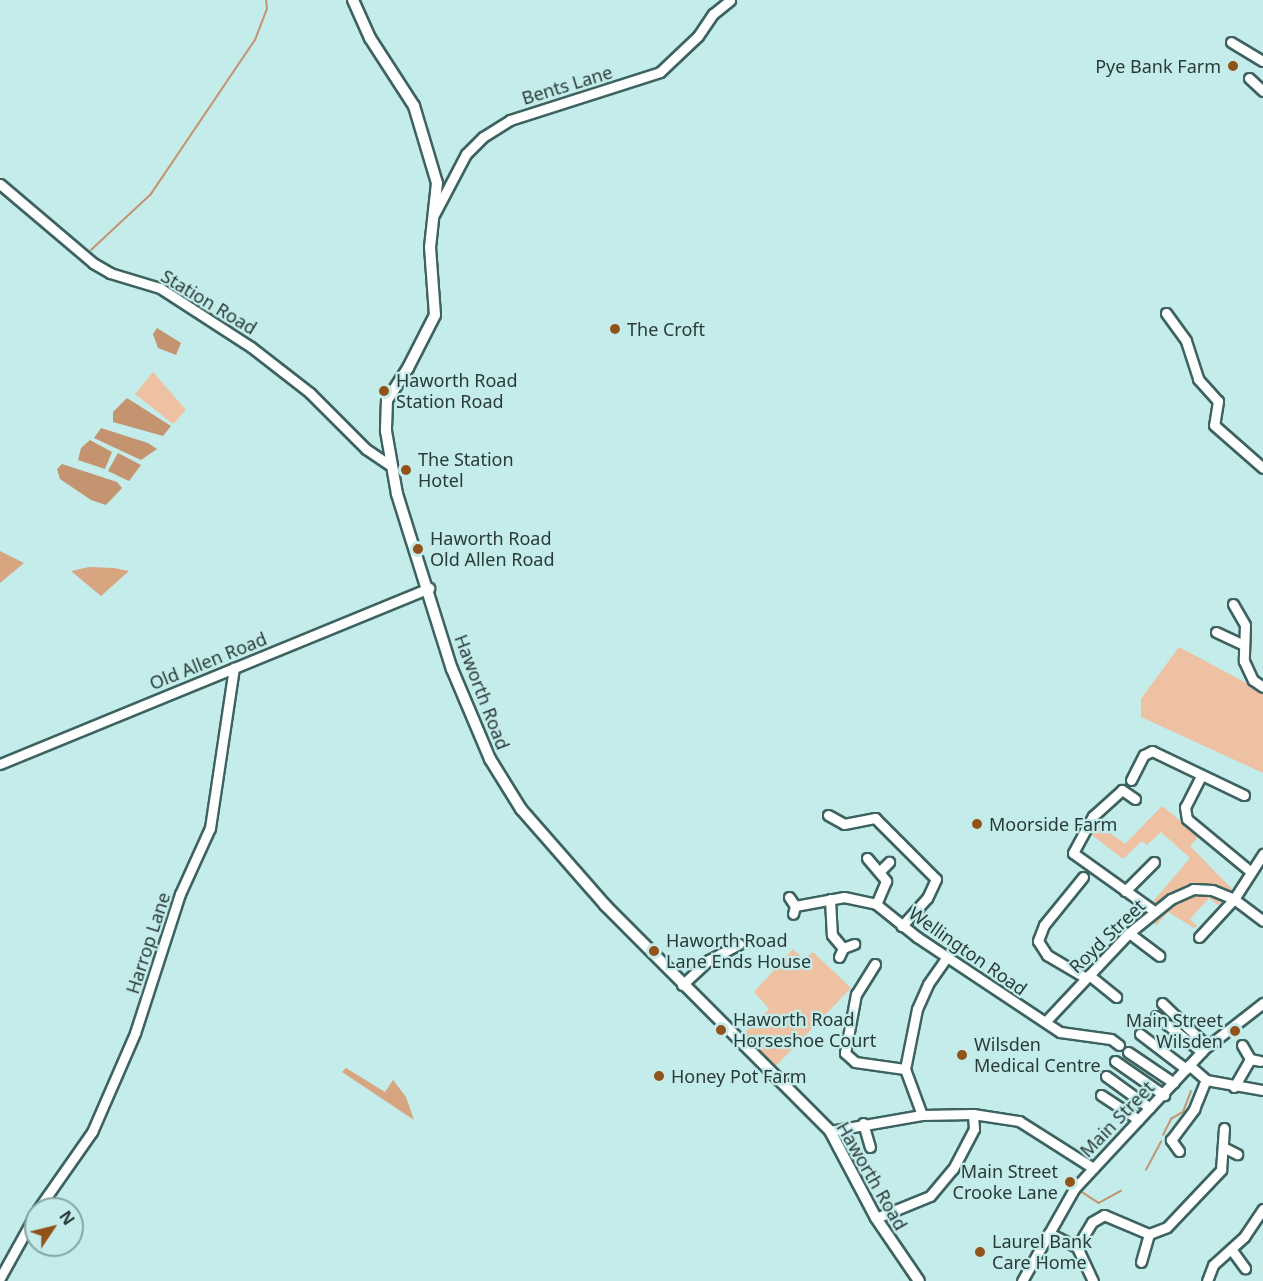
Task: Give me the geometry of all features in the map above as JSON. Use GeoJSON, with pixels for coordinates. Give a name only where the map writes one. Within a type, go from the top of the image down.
{"type":"FeatureCollection","features":[{"type":"Feature","properties":{"kind":"main road","name":"Haworth Road"},"geometry":{"type":"LineString","coordinates":[[353,0],[370,38],[414,106],[437,183],[432,220],[435,315],[414,359],[387,400],[384,417],[390,465],[452,669],[501,781],[571,867],[682,986],[830,1131],[876,1218],[919,1281]]}},
{"type":"Feature","properties":{"kind":"street","name":"Bents Lane"},"geometry":{"type":"LineString","coordinates":[[432,220],[461,163],[483,137],[510,120],[660,72],[698,36],[713,14],[730,0]]}},
{"type":"Feature","properties":{"kind":"street"},"geometry":{"type":"LineString","coordinates":[[1231,42],[1263,61]]}},
{"type":"Feature","properties":{"kind":"street"},"geometry":{"type":"LineString","coordinates":[[1250,78],[1263,90]]}},
{"type":"Feature","properties":{"kind":"street","name":"Station Road"},"geometry":{"type":"LineString","coordinates":[[0,184],[93,263],[110,273],[171,294],[251,347],[310,393],[366,449],[390,465]]}},
{"type":"Feature","properties":{"kind":"street"},"geometry":{"type":"LineString","coordinates":[[1166,313],[1186,340],[1198,379],[1218,401],[1214,425],[1263,468]]}},
{"type":"Feature","properties":{"kind":"street","name":"Old Allen Road"},"geometry":{"type":"LineString","coordinates":[[0,764],[429,588]]}},
{"type":"Feature","properties":{"kind":"street"},"geometry":{"type":"LineString","coordinates":[[1233,604],[1243,617],[1242,644],[1246,668],[1263,687]]}},
{"type":"Feature","properties":{"kind":"street"},"geometry":{"type":"LineString","coordinates":[[1216,632],[1242,644]]}},
{"type":"Feature","properties":{"kind":"street","name":"Harrop Lane"},"geometry":{"type":"LineString","coordinates":[[47,1197],[92,1132],[135,1033],[180,894],[210,828],[234,668]]}},
{"type":"Feature","properties":{"kind":"street"},"geometry":{"type":"LineString","coordinates":[[1131,780],[1144,755],[1152,751],[1244,795]]}},
{"type":"Feature","properties":{"kind":"street"},"geometry":{"type":"LineString","coordinates":[[1201,776],[1185,807],[1187,819],[1251,872]]}},
{"type":"Feature","properties":{"kind":"street"},"geometry":{"type":"LineString","coordinates":[[1135,799],[1122,790],[1093,816],[1073,853],[1154,911]]}},
{"type":"Feature","properties":{"kind":"street"},"geometry":{"type":"LineString","coordinates":[[828,815],[844,824],[875,818],[936,879],[927,898],[902,926]]}},
{"type":"Feature","properties":{"kind":"street"},"geometry":{"type":"LineString","coordinates":[[1199,937],[1234,899],[1263,854]]}},
{"type":"Feature","properties":{"kind":"street"},"geometry":{"type":"LineString","coordinates":[[867,858],[880,871],[886,884],[876,904]]}},
{"type":"Feature","properties":{"kind":"street"},"geometry":{"type":"LineString","coordinates":[[880,871],[889,862]]}},
{"type":"Feature","properties":{"kind":"street"},"geometry":{"type":"LineString","coordinates":[[1125,891],[1154,862]]}},
{"type":"Feature","properties":{"kind":"street"},"geometry":{"type":"LineString","coordinates":[[1083,876],[1044,925],[1038,941],[1047,955],[1087,977],[1116,997]]}},
{"type":"Feature","properties":{"kind":"street","name":"Royd Street"},"geometry":{"type":"LineString","coordinates":[[1046,1021],[1129,933],[1154,911],[1193,889],[1212,890],[1234,899],[1263,921]]}},
{"type":"Feature","properties":{"kind":"street","name":"Wellington Road"},"geometry":{"type":"LineString","coordinates":[[789,897],[794,910],[830,899],[858,897],[876,904],[902,926],[1060,1032],[1111,1039],[1119,1044]]}},
{"type":"Feature","properties":{"kind":"street"},"geometry":{"type":"LineString","coordinates":[[830,899],[832,934],[841,952],[854,944]]}},
{"type":"Feature","properties":{"kind":"street"},"geometry":{"type":"LineString","coordinates":[[1129,933],[1159,956]]}},
{"type":"Feature","properties":{"kind":"street"},"geometry":{"type":"LineString","coordinates":[[682,986],[709,960],[739,944]]}},
{"type":"Feature","properties":{"kind":"street"},"geometry":{"type":"LineString","coordinates":[[922,1115],[906,1070],[917,1009],[928,984],[947,957]]}},
{"type":"Feature","properties":{"kind":"street"},"geometry":{"type":"LineString","coordinates":[[875,964],[856,994],[845,1053],[855,1062],[906,1070]]}},
{"type":"Feature","properties":{"kind":"street","name":"Main Street"},"geometry":{"type":"LineString","coordinates":[[1023,1281],[1074,1189],[1164,1095],[1204,1049],[1263,1002]]}},
{"type":"Feature","properties":{"kind":"street"},"geometry":{"type":"LineString","coordinates":[[1162,1003],[1180,1020],[1204,1049]]}},
{"type":"Feature","properties":{"kind":"street"},"geometry":{"type":"LineString","coordinates":[[1156,1016],[1173,1030],[1204,1049]]}},
{"type":"Feature","properties":{"kind":"street"},"geometry":{"type":"LineString","coordinates":[[1173,1030],[1180,1020]]}},
{"type":"Feature","properties":{"kind":"street"},"geometry":{"type":"LineString","coordinates":[[1140,1034],[1206,1080],[1234,1088],[1263,1090]]}},
{"type":"Feature","properties":{"kind":"street"},"geometry":{"type":"LineString","coordinates":[[1242,1045],[1250,1059],[1260,1061]]}},
{"type":"Feature","properties":{"kind":"street"},"geometry":{"type":"LineString","coordinates":[[1128,1052],[1174,1083]]}},
{"type":"Feature","properties":{"kind":"street"},"geometry":{"type":"LineString","coordinates":[[1234,1088],[1250,1059]]}},
{"type":"Feature","properties":{"kind":"street"},"geometry":{"type":"LineString","coordinates":[[1115,1061],[1164,1095]]}},
{"type":"Feature","properties":{"kind":"street"},"geometry":{"type":"LineString","coordinates":[[1106,1076],[1150,1108]]}},
{"type":"Feature","properties":{"kind":"street"},"geometry":{"type":"LineString","coordinates":[[1179,1151],[1171,1140],[1194,1110],[1206,1080]]}},
{"type":"Feature","properties":{"kind":"street"},"geometry":{"type":"LineString","coordinates":[[1101,1095],[1139,1119]]}},
{"type":"Feature","properties":{"kind":"street"},"geometry":{"type":"LineString","coordinates":[[830,1131],[863,1123],[922,1115],[973,1114],[1019,1120],[1093,1168]]}},
{"type":"Feature","properties":{"kind":"street"},"geometry":{"type":"LineString","coordinates":[[876,1218],[930,1196],[953,1169],[974,1129],[973,1114]]}},
{"type":"Feature","properties":{"kind":"street"},"geometry":{"type":"LineString","coordinates":[[863,1123],[870,1147]]}},
{"type":"Feature","properties":{"kind":"street"},"geometry":{"type":"LineString","coordinates":[[1077,1247],[1092,1222],[1104,1215],[1149,1234],[1167,1227],[1221,1170],[1224,1128]]}},
{"type":"Feature","properties":{"kind":"street"},"geometry":{"type":"LineString","coordinates":[[1223,1147],[1237,1154]]}},
{"type":"Feature","properties":{"kind":"street"},"geometry":{"type":"LineString","coordinates":[[1207,1281],[1213,1265],[1231,1249],[1263,1209]]}},
{"type":"Feature","properties":{"kind":"street"},"geometry":{"type":"LineString","coordinates":[[1049,1233],[1077,1247],[1093,1281]]}},
{"type":"Feature","properties":{"kind":"street"},"geometry":{"type":"LineString","coordinates":[[1141,1262],[1149,1234]]}},
{"type":"Feature","properties":{"kind":"street","name":"Harrop Lane"},"geometry":{"type":"LineString","coordinates":[[0,1278],[24,1235]]}},
{"type":"Feature","properties":{"kind":"street"},"geometry":{"type":"LineString","coordinates":[[1231,1249],[1245,1268]]}},
{"type":"Feature","properties":{"kind":"shaded area"},"geometry":{"type":"Polygon","coordinates":[[[157,328],[181,343],[176,355],[158,348],[153,334],[157,328]]]}},
{"type":"Feature","properties":{"kind":"shaded area"},"geometry":{"type":"Polygon","coordinates":[[[153,372],[186,410],[173,424],[135,394],[153,372]]]}},
{"type":"Feature","properties":{"kind":"shaded area"},"geometry":{"type":"Polygon","coordinates":[[[127,398],[171,426],[163,436],[113,422],[113,412],[127,398]]]}},
{"type":"Feature","properties":{"kind":"shaded area"},"geometry":{"type":"Polygon","coordinates":[[[101,428],[148,443],[157,449],[141,460],[94,438],[101,428]]]}},
{"type":"Feature","properties":{"kind":"shaded area"},"geometry":{"type":"Polygon","coordinates":[[[90,440],[112,452],[105,469],[78,460],[81,448],[90,440]]]}},
{"type":"Feature","properties":{"kind":"shaded area"},"geometry":{"type":"Polygon","coordinates":[[[118,453],[141,465],[129,481],[108,471],[118,453]]]}},
{"type":"Feature","properties":{"kind":"shaded area"},"geometry":{"type":"Polygon","coordinates":[[[62,464],[117,482],[122,488],[106,505],[91,500],[60,479],[57,469],[62,464]]]}},
{"type":"Feature","properties":{"kind":"shaded area"},"geometry":{"type":"Polygon","coordinates":[[[0,551],[24,563],[0,583],[0,551]]]}},
{"type":"Feature","properties":{"kind":"shaded area"},"geometry":{"type":"Polygon","coordinates":[[[89,567],[129,571],[101,596],[71,571],[89,567]]]}},
{"type":"Feature","properties":{"kind":"shaded area"},"geometry":{"type":"Polygon","coordinates":[[[1179,647],[1263,692],[1263,773],[1141,717],[1141,699],[1179,647]]]}},
{"type":"Feature","properties":{"kind":"shaded area"},"geometry":{"type":"Polygon","coordinates":[[[1162,806],[1199,836],[1190,846],[1234,891],[1218,905],[1209,898],[1190,919],[1197,926],[1194,928],[1168,912],[1157,925],[1150,920],[1160,913],[1150,905],[1190,858],[1161,832],[1147,845],[1142,841],[1123,859],[1092,835],[1098,824],[1125,844],[1162,806]]]}},
{"type":"Feature","properties":{"kind":"shaded area"},"geometry":{"type":"Polygon","coordinates":[[[793,949],[804,959],[813,952],[851,988],[773,1069],[740,1037],[769,1009],[754,992],[793,949]]]}},
{"type":"Feature","properties":{"kind":"shaded area"},"geometry":{"type":"Polygon","coordinates":[[[346,1068],[385,1092],[393,1080],[406,1097],[414,1120],[342,1072],[346,1068]]]}},
{"type":"Feature","properties":{"kind":"waterway"},"geometry":{"type":"LineString","coordinates":[[91,250],[151,194],[255,40],[267,9],[266,0]]}},
{"type":"Feature","properties":{"kind":"waterway"},"geometry":{"type":"LineString","coordinates":[[1163,1135],[1171,1119],[1183,1112],[1191,1091]]}},
{"type":"Feature","properties":{"kind":"waterway"},"geometry":{"type":"LineString","coordinates":[[1146,1170],[1161,1142]]}},
{"type":"Feature","properties":{"kind":"waterway"},"geometry":{"type":"LineString","coordinates":[[1082,1192],[1099,1203],[1121,1191]]}},
{"type":"Feature","properties":{"kind":"place","name":"Pye Bank Farm"},"geometry":{"type":"Point","coordinates":[1233,66]}},
{"type":"Feature","properties":{"kind":"place","name":"The Croft"},"geometry":{"type":"Point","coordinates":[615,329]}},
{"type":"Feature","properties":{"kind":"place","name":"Haworth Road Station Road"},"geometry":{"type":"Point","coordinates":[384,391]}},
{"type":"Feature","properties":{"kind":"place","name":"The Station Hotel"},"geometry":{"type":"Point","coordinates":[406,470]}},
{"type":"Feature","properties":{"kind":"place","name":"Haworth Road Old Allen Road"},"geometry":{"type":"Point","coordinates":[418,549]}},
{"type":"Feature","properties":{"kind":"place","name":"Moorside Farm"},"geometry":{"type":"Point","coordinates":[977,824]}},
{"type":"Feature","properties":{"kind":"place","name":"Haworth Road Lane Ends House"},"geometry":{"type":"Point","coordinates":[654,951]}},
{"type":"Feature","properties":{"kind":"place","name":"Haworth Road Horseshoe Court"},"geometry":{"type":"Point","coordinates":[721,1030]}},
{"type":"Feature","properties":{"kind":"place","name":"Main Street Wilsden"},"geometry":{"type":"Point","coordinates":[1235,1031]}},
{"type":"Feature","properties":{"kind":"place","name":"Wilsden Medical Centre"},"geometry":{"type":"Point","coordinates":[962,1055]}},
{"type":"Feature","properties":{"kind":"place","name":"Honey Pot Farm"},"geometry":{"type":"Point","coordinates":[659,1076]}},
{"type":"Feature","properties":{"kind":"place","name":"Main Street Crooke Lane"},"geometry":{"type":"Point","coordinates":[1070,1182]}},
{"type":"Feature","properties":{"kind":"place","name":"Laurel Bank Care Home"},"geometry":{"type":"Point","coordinates":[980,1252]}}]}
